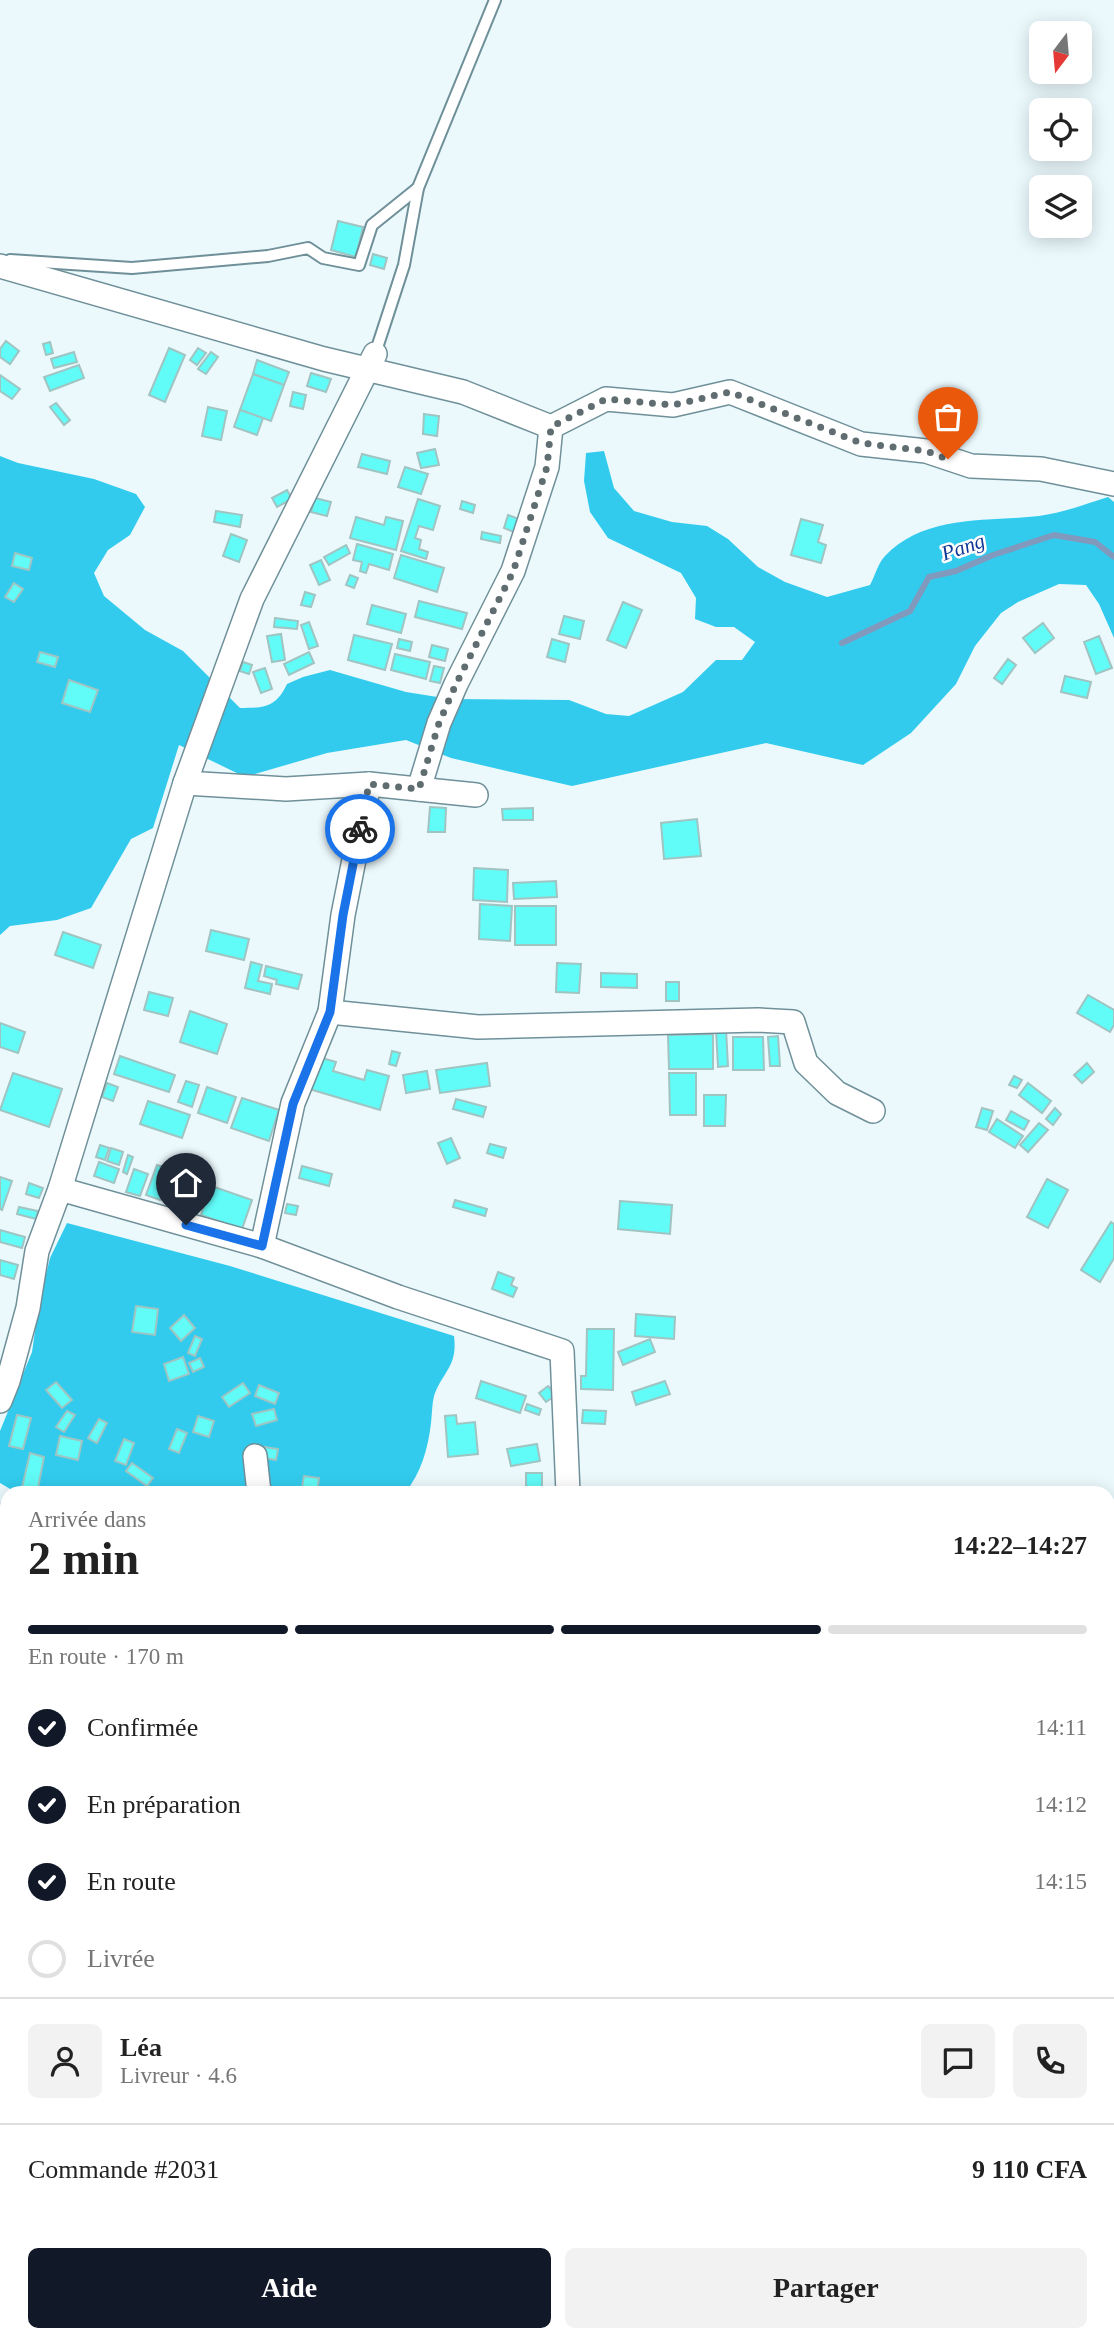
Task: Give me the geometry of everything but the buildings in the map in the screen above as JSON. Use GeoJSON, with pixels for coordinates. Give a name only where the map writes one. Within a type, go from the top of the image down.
{"type":"FeatureCollection","features":[{"type":"Feature","properties":{"kind":"street"},"geometry":{"type":"LineString","coordinates":[[0,266],[372,362],[463,392],[551,427],[606,399],[673,405],[730,392],[861,443],[926,451],[971,466],[1041,469],[1114,484]]}},
{"type":"Feature","properties":{"kind":"street"},"geometry":{"type":"LineString","coordinates":[[0,1401],[28,1308],[37,1251],[60,1189],[185,783],[252,599],[372,362]]}},
{"type":"Feature","properties":{"kind":"street"},"geometry":{"type":"LineString","coordinates":[[419,789],[439,723],[513,572],[547,467],[551,427]]}},
{"type":"Feature","properties":{"kind":"street"},"geometry":{"type":"LineString","coordinates":[[185,783],[286,789],[369,784],[475,795]]}},
{"type":"Feature","properties":{"kind":"street"},"geometry":{"type":"LineString","coordinates":[[262,1246],[293,1104],[330,1012],[343,915],[369,784]]}},
{"type":"Feature","properties":{"kind":"street"},"geometry":{"type":"LineString","coordinates":[[330,1012],[478,1027],[758,1020],[793,1022],[806,1063],[837,1093],[873,1111]]}},
{"type":"Feature","properties":{"kind":"street"},"geometry":{"type":"LineString","coordinates":[[60,1189],[262,1246],[398,1297],[562,1351],[568,1486]]}},
{"type":"Feature","properties":{"kind":"street"},"geometry":{"type":"LineString","coordinates":[[255,1456],[258,1486]]}},
{"type":"Feature","properties":{"kind":"lane"},"geometry":{"type":"LineString","coordinates":[[372,362],[404,265],[418,188],[495,0]]}},
{"type":"Feature","properties":{"kind":"lane"},"geometry":{"type":"LineString","coordinates":[[0,259],[132,268],[268,256],[308,248],[323,258],[359,265],[372,225],[418,188]]}},
{"type":"Feature","properties":{"kind":"shaded area"},"geometry":{"type":"Polygon","coordinates":[[[604,451],[614,488],[634,511],[672,522],[707,526],[728,539],[758,567],[785,582],[827,597],[870,585],[885,556],[901,542],[938,526],[1048,515],[1108,497],[1114,502],[1114,638],[1099,604],[1086,585],[1059,584],[1018,602],[1001,613],[975,646],[956,684],[911,733],[863,765],[766,743],[572,786],[451,758],[406,740],[327,753],[245,777],[179,745],[153,828],[131,839],[91,908],[57,920],[10,926],[0,935],[0,456],[18,463],[94,479],[136,494],[145,507],[130,535],[108,550],[94,573],[104,596],[145,630],[183,651],[240,708],[268,705],[278,698],[287,684],[330,670],[406,692],[450,699],[569,700],[606,714],[629,716],[683,692],[716,660],[742,660],[755,642],[734,627],[716,627],[695,619],[696,598],[681,573],[608,538],[590,512],[584,481],[586,453],[604,451]]]}},
{"type":"Feature","properties":{"kind":"shaded area"},"geometry":{"type":"Polygon","coordinates":[[[67,1223],[230,1266],[454,1336],[454,1355],[434,1396],[426,1451],[415,1477],[409,1486],[5,1486],[0,1483],[0,1431],[32,1352],[39,1303],[50,1258],[67,1223]]]}},
{"type":"Feature","properties":{"kind":"waterway","name":"Pang"},"geometry":{"type":"LineString","coordinates":[[842,643],[910,611],[929,577],[956,571],[993,555],[1054,535],[1095,542],[1114,557]]}},
{"type":"Feature","properties":{"kind":"way so far"},"geometry":{"type":"LineString","coordinates":[[360,829],[369,784],[419,789],[439,723],[513,572],[547,467],[551,427],[606,399],[673,405],[730,392],[861,443],[926,451],[948,459]]}},
{"type":"Feature","properties":{"kind":"route"},"geometry":{"type":"LineString","coordinates":[[186,1225],[262,1246],[293,1104],[330,1012],[343,915],[360,829]]}}]}
